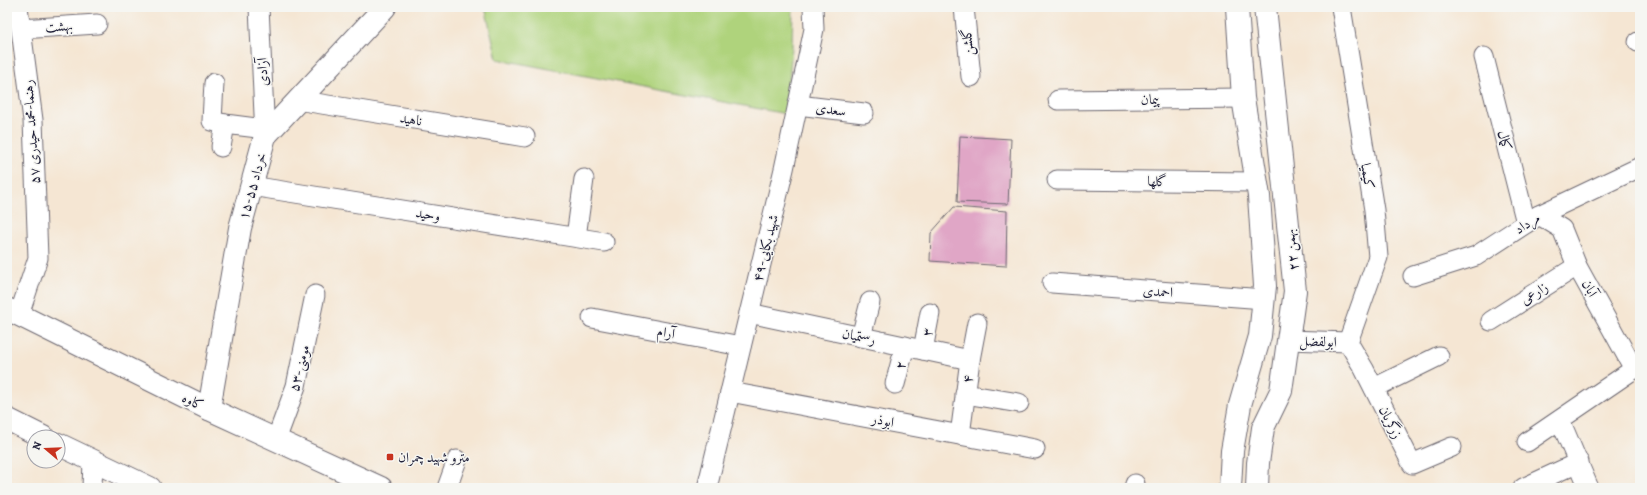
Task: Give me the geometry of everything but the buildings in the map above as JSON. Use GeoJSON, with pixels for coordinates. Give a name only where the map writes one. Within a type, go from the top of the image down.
{"type":"FeatureCollection","features":[{"type":"Feature","properties":{"kind":"street","name":"۵۷ رهنما-محمد حیدری"},"geometry":{"type":"LineString","coordinates":[[13,312],[38,258],[33,120],[18,7]]}},
{"type":"Feature","properties":{"kind":"street","name":"آزادی"},"geometry":{"type":"LineString","coordinates":[[259,7],[265,133]]}},
{"type":"Feature","properties":{"kind":"street","name":"۱۵-۵۵ خرداد"},"geometry":{"type":"LineString","coordinates":[[209,409],[240,228],[265,133],[385,7]]}},
{"type":"Feature","properties":{"kind":"street","name":"۴۹-شهید بکایی"},"geometry":{"type":"LineString","coordinates":[[706,488],[798,105],[814,29],[813,7]]}},
{"type":"Feature","properties":{"kind":"street","name":"گلشن"},"geometry":{"type":"LineString","coordinates":[[964,7],[971,77]]}},
{"type":"Feature","properties":{"kind":"street","name":"۲۲ بهمن"},"geometry":{"type":"LineString","coordinates":[[1230,488],[1232,451],[1240,405],[1260,336],[1266,286],[1256,182],[1242,98],[1237,7]]}},
{"type":"Feature","properties":{"kind":"street","name":"۲۲ بهمن"},"geometry":{"type":"LineString","coordinates":[[1257,488],[1258,463],[1263,428],[1281,391],[1295,291],[1265,7]]}},
{"type":"Feature","properties":{"kind":"street","name":"کیمیا"},"geometry":{"type":"LineString","coordinates":[[1341,7],[1374,210],[1378,257],[1348,342]]}},
{"type":"Feature","properties":{"kind":"street","name":"بهشت"},"geometry":{"type":"LineString","coordinates":[[21,29],[97,24]]}},
{"type":"Feature","properties":{"kind":"street","name":"کمال"},"geometry":{"type":"LineString","coordinates":[[1484,57],[1533,219]]}},
{"type":"Feature","properties":{"kind":"street"},"geometry":{"type":"LineString","coordinates":[[214,83],[212,121],[265,133]]}},
{"type":"Feature","properties":{"kind":"street","name":"پیمان"},"geometry":{"type":"LineString","coordinates":[[1058,100],[1242,98]]}},
{"type":"Feature","properties":{"kind":"street","name":"ناهید"},"geometry":{"type":"LineString","coordinates":[[297,100],[525,137]]}},
{"type":"Feature","properties":{"kind":"street","name":"سعدی"},"geometry":{"type":"LineString","coordinates":[[798,105],[864,113]]}},
{"type":"Feature","properties":{"kind":"street"},"geometry":{"type":"LineString","coordinates":[[221,147],[225,124]]}},
{"type":"Feature","properties":{"kind":"street","name":"مرداد"},"geometry":{"type":"LineString","coordinates":[[1413,276],[1476,256],[1533,219],[1640,167]]}},
{"type":"Feature","properties":{"kind":"street"},"geometry":{"type":"LineString","coordinates":[[576,237],[584,179]]}},
{"type":"Feature","properties":{"kind":"street","name":"گلها"},"geometry":{"type":"LineString","coordinates":[[1057,180],[1256,182]]}},
{"type":"Feature","properties":{"kind":"street","name":"وحید"},"geometry":{"type":"LineString","coordinates":[[251,186],[604,242]]}},
{"type":"Feature","properties":{"kind":"street","name":"آبان"},"geometry":{"type":"LineString","coordinates":[[1527,442],[1637,367],[1577,266],[1562,229],[1533,219]]}},
{"type":"Feature","properties":{"kind":"street","name":"زارعی"},"geometry":{"type":"LineString","coordinates":[[1491,321],[1577,266]]}},
{"type":"Feature","properties":{"kind":"street","name":"احمدی"},"geometry":{"type":"LineString","coordinates":[[1052,283],[1264,298]]}},
{"type":"Feature","properties":{"kind":"street","name":"۵۳-مومنی"},"geometry":{"type":"LineString","coordinates":[[276,440],[296,386],[315,295]]}},
{"type":"Feature","properties":{"kind":"street"},"geometry":{"type":"LineString","coordinates":[[861,337],[870,302]]}},
{"type":"Feature","properties":{"kind":"street","name":"کاوه"},"geometry":{"type":"LineString","coordinates":[[13,312],[209,409],[381,488]]}},
{"type":"Feature","properties":{"kind":"street","name":"رستمیان"},"geometry":{"type":"LineString","coordinates":[[749,313],[970,360]]}},
{"type":"Feature","properties":{"kind":"street","name":"۳"},"geometry":{"type":"LineString","coordinates":[[914,348],[930,313]]}},
{"type":"Feature","properties":{"kind":"street","name":"آرام"},"geometry":{"type":"LineString","coordinates":[[592,318],[741,346]]}},
{"type":"Feature","properties":{"kind":"street","name":"۴"},"geometry":{"type":"LineString","coordinates":[[960,435],[970,360],[977,323]]}},
{"type":"Feature","properties":{"kind":"street","name":"ابولفضل"},"geometry":{"type":"LineString","coordinates":[[1288,340],[1348,342]]}},
{"type":"Feature","properties":{"kind":"street","name":"زرگریان"},"geometry":{"type":"LineString","coordinates":[[1348,342],[1374,388],[1412,464],[1452,447]]}},
{"type":"Feature","properties":{"kind":"street","name":"۲"},"geometry":{"type":"LineString","coordinates":[[895,384],[914,348]]}},
{"type":"Feature","properties":{"kind":"street"},"geometry":{"type":"LineString","coordinates":[[1374,388],[1439,356]]}},
{"type":"Feature","properties":{"kind":"street","name":"ابوذر"},"geometry":{"type":"LineString","coordinates":[[730,392],[1036,449]]}},
{"type":"Feature","properties":{"kind":"street"},"geometry":{"type":"LineString","coordinates":[[965,394],[1019,403]]}},
{"type":"Feature","properties":{"kind":"street"},"geometry":{"type":"LineString","coordinates":[[7,419],[27,429]]}},
{"type":"Feature","properties":{"kind":"street"},"geometry":{"type":"LineString","coordinates":[[1560,420],[1589,488]]}},
{"type":"Feature","properties":{"kind":"street"},"geometry":{"type":"LineString","coordinates":[[66,448],[150,488]]}},
{"type":"Feature","properties":{"kind":"street"},"geometry":{"type":"LineString","coordinates":[[447,488],[457,460]]}},
{"type":"Feature","properties":{"kind":"street"},"geometry":{"type":"LineString","coordinates":[[92,488],[93,461]]}},
{"type":"Feature","properties":{"kind":"street"},"geometry":{"type":"LineString","coordinates":[[1523,488],[1579,462]]}},
{"type":"Feature","properties":{"kind":"green space"},"geometry":{"type":"Polygon","coordinates":[[[485,7],[793,7],[792,48],[786,114],[497,59],[485,7]]]}},
{"type":"Feature","properties":{"kind":"place","name":"مترو شهید چمران"},"geometry":{"type":"Point","coordinates":[390,457]}}]}
